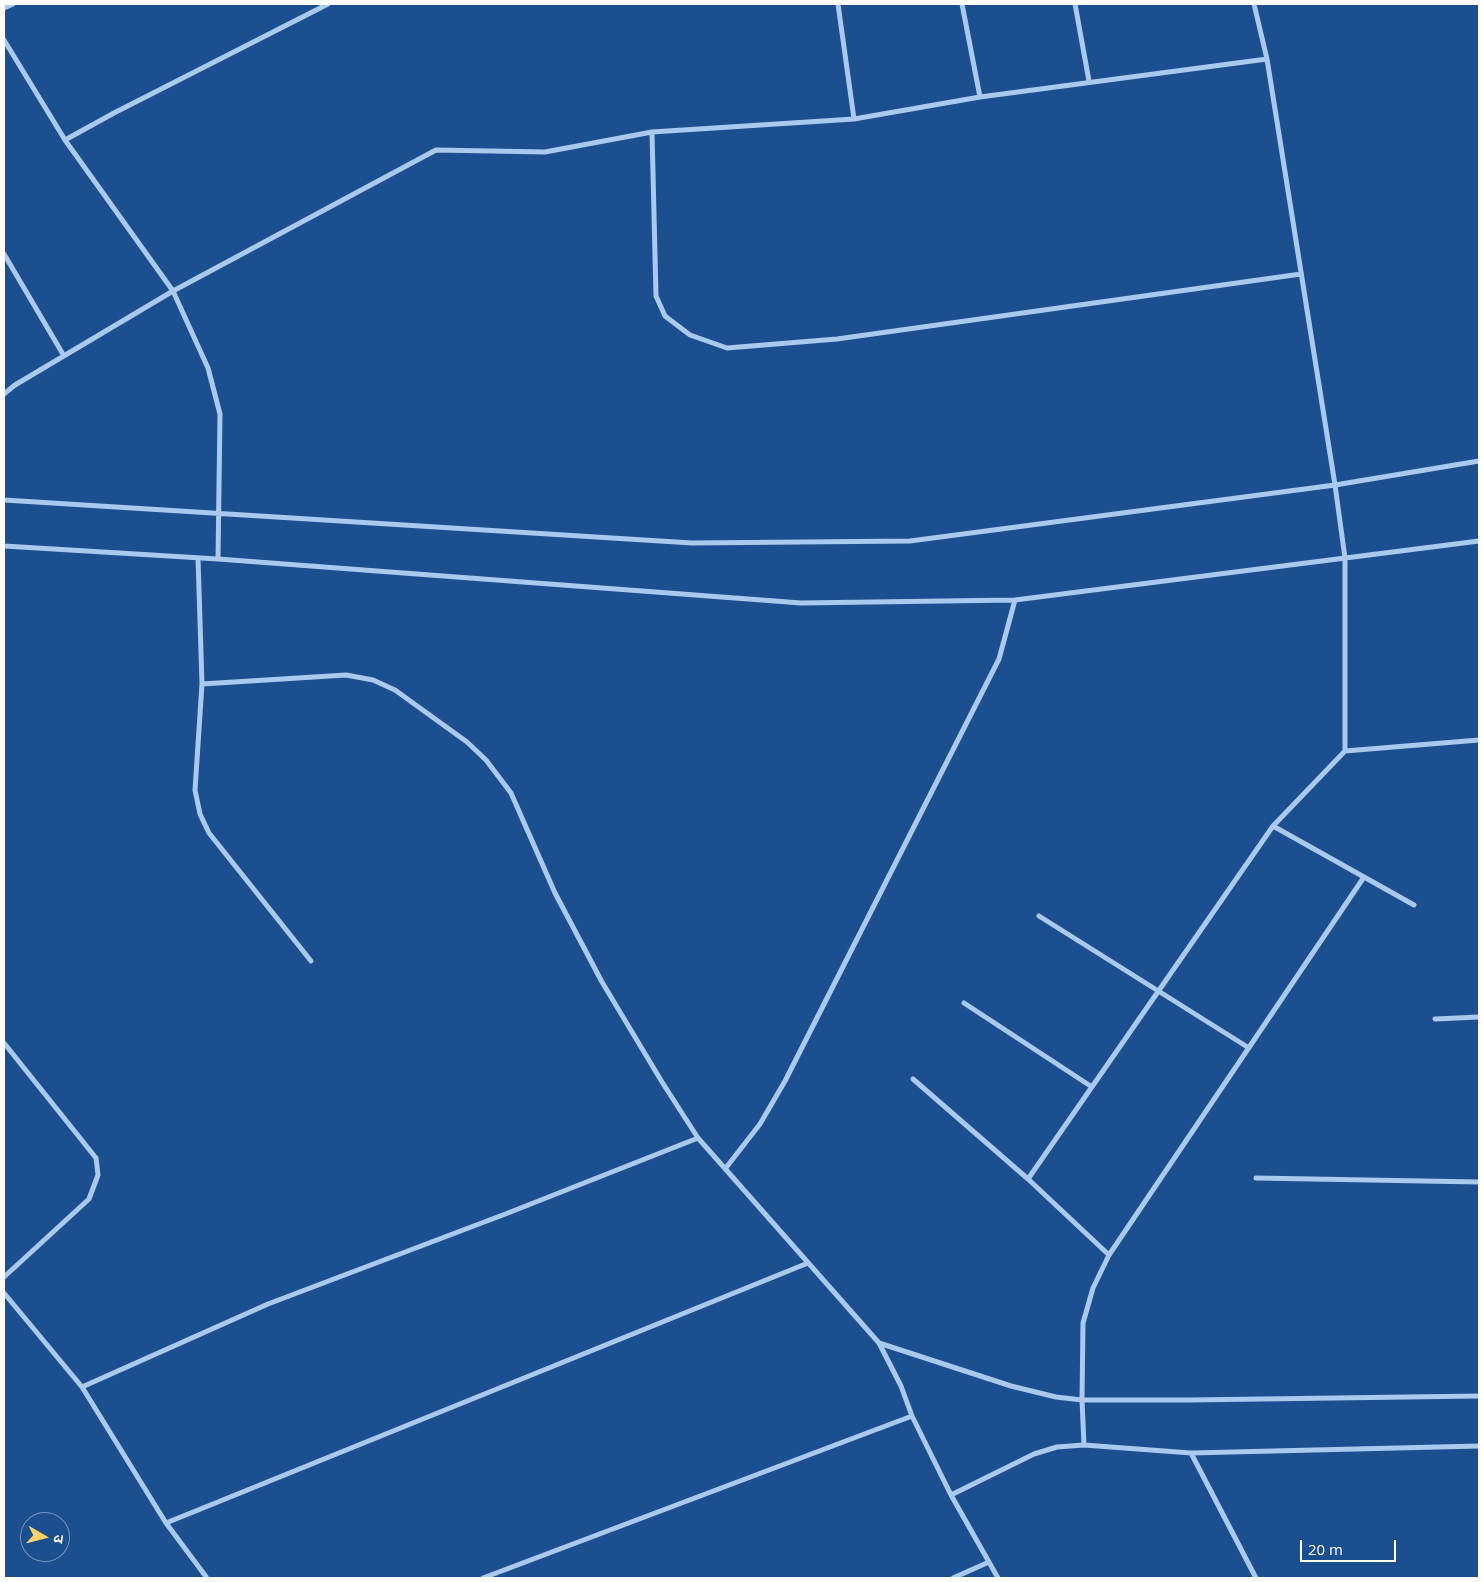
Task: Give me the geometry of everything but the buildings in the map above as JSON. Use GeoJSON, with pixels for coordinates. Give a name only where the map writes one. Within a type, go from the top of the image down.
{"type":"FeatureCollection","features":[{"type":"Feature","properties":{"kind":"street"},"geometry":{"type":"LineString","coordinates":[[4,8],[13,4]]}},
{"type":"Feature","properties":{"kind":"street"},"geometry":{"type":"LineString","coordinates":[[65,140],[328,4]]}},
{"type":"Feature","properties":{"kind":"street"},"geometry":{"type":"LineString","coordinates":[[838,4],[854,119]]}},
{"type":"Feature","properties":{"kind":"street"},"geometry":{"type":"LineString","coordinates":[[962,4],[980,97]]}},
{"type":"Feature","properties":{"kind":"street"},"geometry":{"type":"LineString","coordinates":[[1075,4],[1089,81]]}},
{"type":"Feature","properties":{"kind":"street"},"geometry":{"type":"LineString","coordinates":[[1254,4],[1267,59],[1335,485],[1344,558],[1346,751]]}},
{"type":"Feature","properties":{"kind":"street"},"geometry":{"type":"LineString","coordinates":[[4,40],[65,140],[174,291],[208,368],[220,414],[218,559]]}},
{"type":"Feature","properties":{"kind":"street"},"geometry":{"type":"LineString","coordinates":[[4,394],[15,385],[174,291],[436,150],[545,152],[652,132],[854,119],[980,97],[1089,81],[1267,59]]}},
{"type":"Feature","properties":{"kind":"street"},"geometry":{"type":"LineString","coordinates":[[652,132],[656,296],[665,316],[690,335],[727,348],[837,339],[1300,274]]}},
{"type":"Feature","properties":{"kind":"street"},"geometry":{"type":"LineString","coordinates":[[4,254],[64,356]]}},
{"type":"Feature","properties":{"kind":"street"},"geometry":{"type":"LineString","coordinates":[[4,500],[692,543],[910,541],[1335,485],[1479,461]]}},
{"type":"Feature","properties":{"kind":"street"},"geometry":{"type":"LineString","coordinates":[[4,546],[218,559],[801,603],[1015,600],[1479,541]]}},
{"type":"Feature","properties":{"kind":"street"},"geometry":{"type":"LineString","coordinates":[[198,558],[202,684],[195,790],[200,814],[209,833],[311,961]]}},
{"type":"Feature","properties":{"kind":"street"},"geometry":{"type":"LineString","coordinates":[[725,1169],[760,1124],[785,1081],[999,659],[1015,600]]}},
{"type":"Feature","properties":{"kind":"street"},"geometry":{"type":"LineString","coordinates":[[202,684],[346,675],[373,680],[395,690],[467,742],[486,760],[511,793],[555,893],[602,982],[698,1138],[879,1343],[951,1495],[998,1578]]}},
{"type":"Feature","properties":{"kind":"street"},"geometry":{"type":"LineString","coordinates":[[1028,1179],[1273,826],[1346,751],[1479,740]]}},
{"type":"Feature","properties":{"kind":"street"},"geometry":{"type":"LineString","coordinates":[[1273,826],[1414,905]]}},
{"type":"Feature","properties":{"kind":"street"},"geometry":{"type":"LineString","coordinates":[[1084,1445],[1082,1400],[1083,1323],[1093,1288],[1109,1255],[1364,877]]}},
{"type":"Feature","properties":{"kind":"street"},"geometry":{"type":"LineString","coordinates":[[1039,916],[1249,1048]]}},
{"type":"Feature","properties":{"kind":"street"},"geometry":{"type":"LineString","coordinates":[[964,1003],[1092,1087]]}},
{"type":"Feature","properties":{"kind":"street"},"geometry":{"type":"LineString","coordinates":[[1436,1018],[1479,1017]]}},
{"type":"Feature","properties":{"kind":"street"},"geometry":{"type":"LineString","coordinates":[[4,1043],[96,1158],[98,1175],[89,1198],[4,1277]]}},
{"type":"Feature","properties":{"kind":"street"},"geometry":{"type":"LineString","coordinates":[[913,1079],[1028,1179],[1109,1255]]}},
{"type":"Feature","properties":{"kind":"street"},"geometry":{"type":"LineString","coordinates":[[82,1387],[268,1304],[508,1213],[698,1138]]}},
{"type":"Feature","properties":{"kind":"street"},"geometry":{"type":"LineString","coordinates":[[1256,1178],[1479,1182]]}},
{"type":"Feature","properties":{"kind":"street"},"geometry":{"type":"LineString","coordinates":[[166,1523],[808,1263]]}},
{"type":"Feature","properties":{"kind":"street"},"geometry":{"type":"LineString","coordinates":[[4,1293],[82,1387],[166,1523],[207,1578]]}},
{"type":"Feature","properties":{"kind":"street"},"geometry":{"type":"LineString","coordinates":[[879,1343],[1011,1386],[1056,1397],[1082,1400],[1479,1396]]}},
{"type":"Feature","properties":{"kind":"street"},"geometry":{"type":"LineString","coordinates":[[483,1578],[912,1416]]}},
{"type":"Feature","properties":{"kind":"street"},"geometry":{"type":"LineString","coordinates":[[951,1495],[1034,1454],[1057,1447],[1084,1445],[1191,1453],[1479,1446]]}},
{"type":"Feature","properties":{"kind":"street"},"geometry":{"type":"LineString","coordinates":[[1191,1453],[1256,1578]]}},
{"type":"Feature","properties":{"kind":"street"},"geometry":{"type":"LineString","coordinates":[[953,1578],[989,1562]]}}]}
